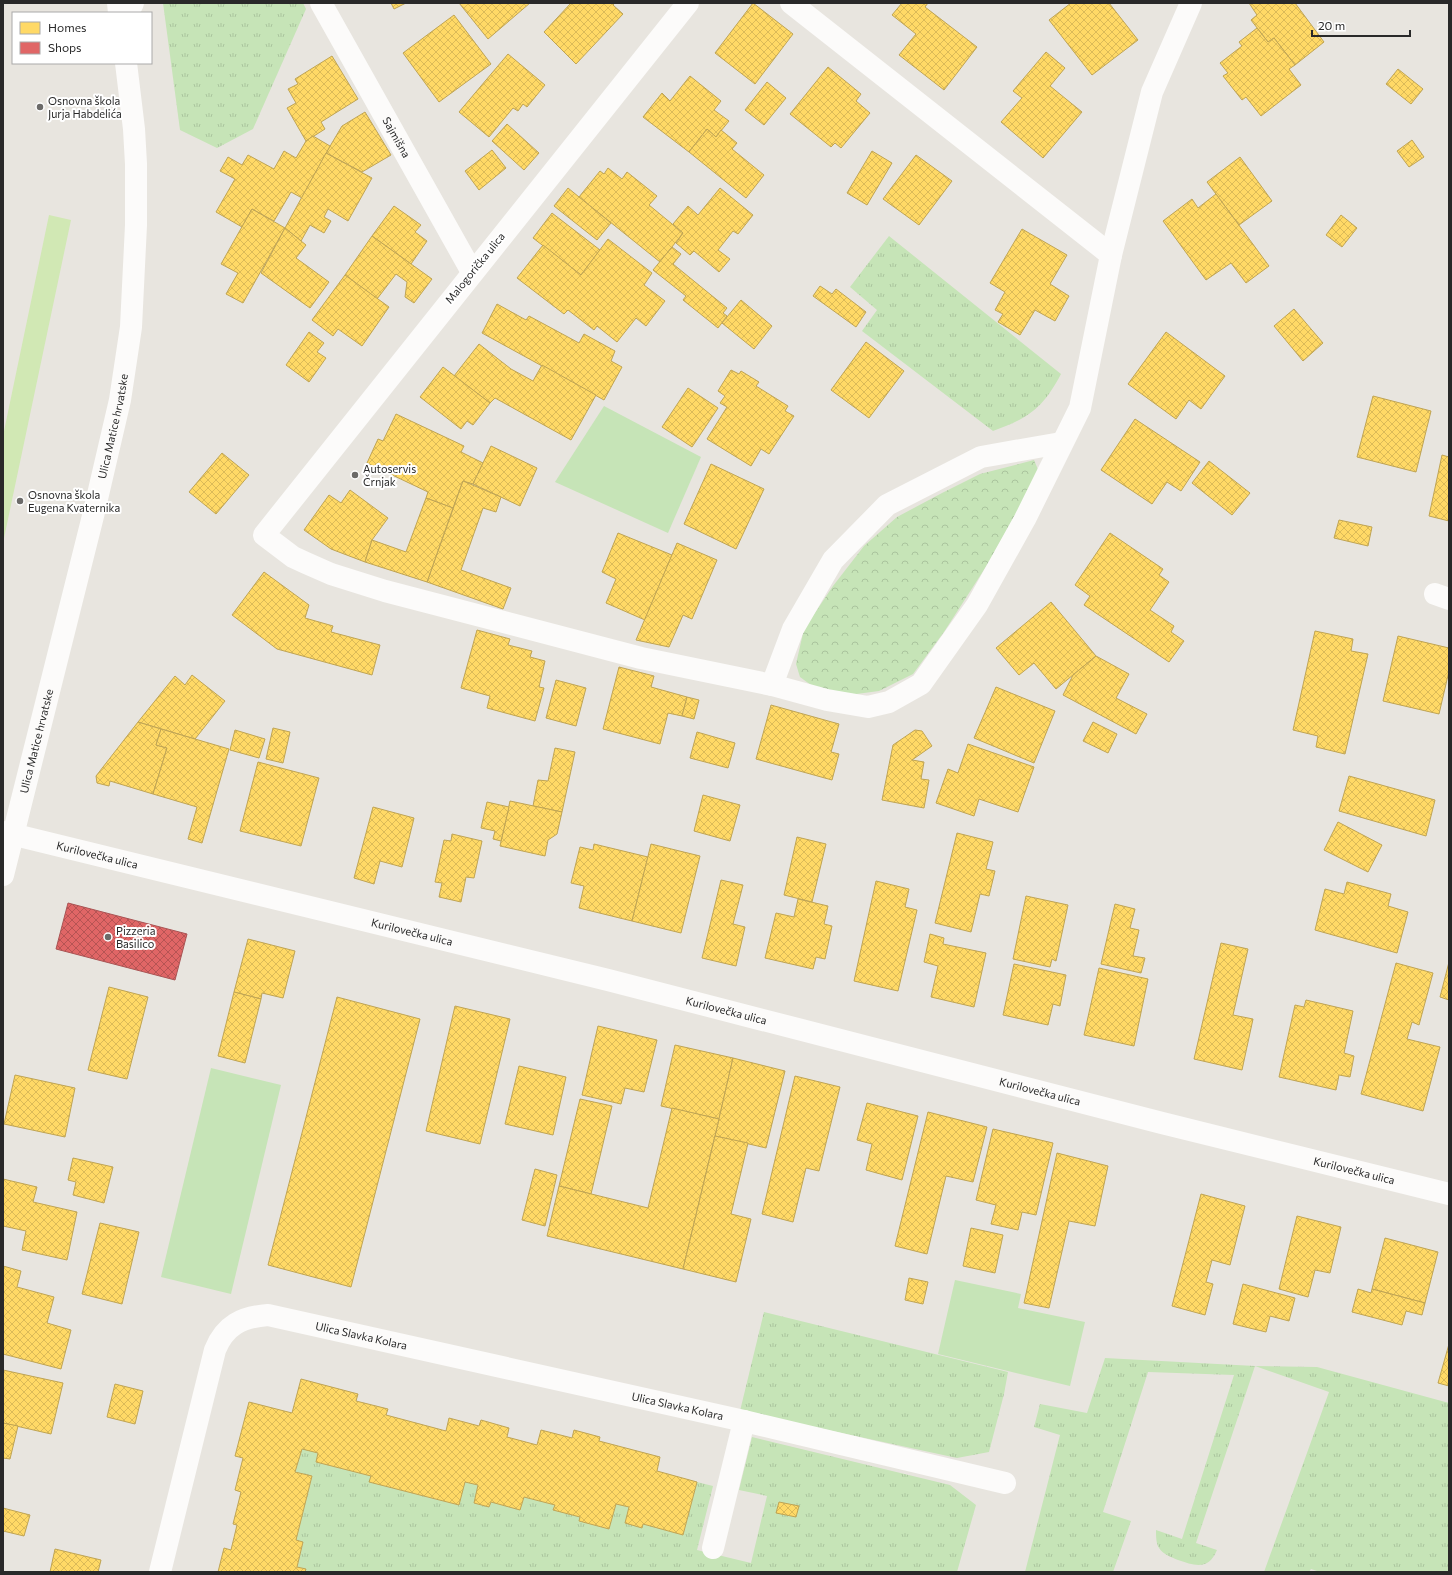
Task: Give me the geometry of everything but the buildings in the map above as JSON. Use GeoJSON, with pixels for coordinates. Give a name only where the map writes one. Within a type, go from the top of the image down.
{"type":"FeatureCollection","features":[{"type":"Feature","properties":{"kind":"street"},"geometry":{"type":"LineString","coordinates":[[128,12],[133,3]]}},
{"type":"Feature","properties":{"kind":"street","name":"Sajmišna"},"geometry":{"type":"LineString","coordinates":[[321,3],[472,272]]}},
{"type":"Feature","properties":{"kind":"street","name":"Malogorička ulica"},"geometry":{"type":"LineString","coordinates":[[688,3],[472,272],[264,535],[293,557],[331,574],[385,592],[642,658],[772,685]]}},
{"type":"Feature","properties":{"kind":"street"},"geometry":{"type":"LineString","coordinates":[[791,3],[1111,254]]}},
{"type":"Feature","properties":{"kind":"street"},"geometry":{"type":"LineString","coordinates":[[1061,444],[981,457],[887,505],[833,560],[793,629],[772,685],[827,700],[868,707],[889,702],[921,684],[977,605],[1025,519],[1080,408],[1111,254],[1152,92],[1191,3]]}},
{"type":"Feature","properties":{"kind":"street","name":"Ulica Matice hrvatske"},"geometry":{"type":"LineString","coordinates":[[3,875],[8,833],[95,508],[120,400],[131,327],[136,224],[136,164],[134,129],[126,64]]}},
{"type":"Feature","properties":{"kind":"street","name":"Kurilovečka ulica"},"geometry":{"type":"LineString","coordinates":[[8,833],[608,980],[1170,1125],[1449,1194]]}},
{"type":"Feature","properties":{"kind":"street","name":"Ulica Slavka Kolara"},"geometry":{"type":"LineString","coordinates":[[160,1572],[215,1350],[220,1336],[231,1327],[253,1316],[268,1315],[744,1421],[1005,1483]]}},
{"type":"Feature","properties":{"kind":"street"},"geometry":{"type":"LineString","coordinates":[[713,1548],[744,1421]]}},
{"type":"Feature","properties":{"kind":"green space"},"geometry":{"type":"Polygon","coordinates":[[[163,3],[303,3],[306,9],[253,129],[217,148],[180,130],[163,3]]]}},
{"type":"Feature","properties":{"kind":"green space"},"geometry":{"type":"Polygon","coordinates":[[[49,215],[71,220],[3,543],[3,436],[49,215]]]}},
{"type":"Feature","properties":{"kind":"green space"},"geometry":{"type":"Polygon","coordinates":[[[889,236],[1061,374],[1041,404],[1026,416],[993,431],[862,331],[877,310],[850,287],[889,236]]]}},
{"type":"Feature","properties":{"kind":"green space"},"geometry":{"type":"Polygon","coordinates":[[[604,406],[701,457],[668,533],[555,482],[604,406]]]}},
{"type":"Feature","properties":{"kind":"green space"},"geometry":{"type":"Polygon","coordinates":[[[1034,460],[1039,472],[989,562],[944,632],[913,674],[879,691],[849,695],[815,688],[800,677],[796,664],[804,629],[833,586],[864,546],[897,517],[942,493],[980,474],[1034,460]]]}},
{"type":"Feature","properties":{"kind":"green space"},"geometry":{"type":"Polygon","coordinates":[[[211,1068],[281,1085],[231,1294],[161,1277],[211,1068]]]}},
{"type":"Feature","properties":{"kind":"green space"},"geometry":{"type":"Polygon","coordinates":[[[955,1280],[1021,1294],[1018,1308],[1085,1322],[1070,1386],[938,1354],[955,1280]]]}},
{"type":"Feature","properties":{"kind":"green space"},"geometry":{"type":"Polygon","coordinates":[[[764,1312],[1008,1372],[989,1452],[957,1458],[740,1411],[764,1312]]]}},
{"type":"Feature","properties":{"kind":"green space"},"geometry":{"type":"Polygon","coordinates":[[[1105,1358],[1255,1366],[1196,1543],[1217,1550],[1214,1556],[1206,1564],[1190,1564],[1165,1554],[1158,1546],[1156,1530],[1182,1539],[1234,1375],[1148,1372],[1103,1512],[1131,1521],[1113,1572],[1025,1572],[1060,1435],[1034,1427],[1040,1404],[1087,1413],[1105,1358]]]}},
{"type":"Feature","properties":{"kind":"green space"},"geometry":{"type":"Polygon","coordinates":[[[1255,1366],[1317,1367],[1449,1403],[1449,1572],[1320,1572],[1311,1569],[1309,1572],[1264,1572],[1329,1392],[1255,1366]]]}},
{"type":"Feature","properties":{"kind":"green space"},"geometry":{"type":"Polygon","coordinates":[[[752,1437],[950,1485],[976,1505],[957,1572],[305,1572],[306,1569],[297,1567],[303,1543],[296,1540],[312,1476],[295,1472],[302,1449],[318,1453],[316,1462],[371,1476],[369,1482],[458,1505],[465,1482],[478,1485],[474,1503],[489,1507],[491,1502],[520,1510],[524,1497],[555,1505],[553,1510],[580,1517],[579,1521],[609,1529],[616,1504],[629,1507],[625,1523],[642,1527],[643,1524],[683,1535],[697,1482],[713,1486],[697,1550],[751,1563],[767,1496],[739,1490],[752,1437]]]}},
{"type":"Feature","properties":{"kind":"place","name":"Osnovna škola Jurja Habdelića"},"geometry":{"type":"Point","coordinates":[40,107]}},
{"type":"Feature","properties":{"kind":"place","name":"Autoservis Črnjak"},"geometry":{"type":"Point","coordinates":[355,475]}},
{"type":"Feature","properties":{"kind":"place","name":"Osnovna škola Eugena Kvaternika"},"geometry":{"type":"Point","coordinates":[20,501]}},
{"type":"Feature","properties":{"kind":"place","name":"Pizzeria Basilico"},"geometry":{"type":"Point","coordinates":[108,937]}}]}
